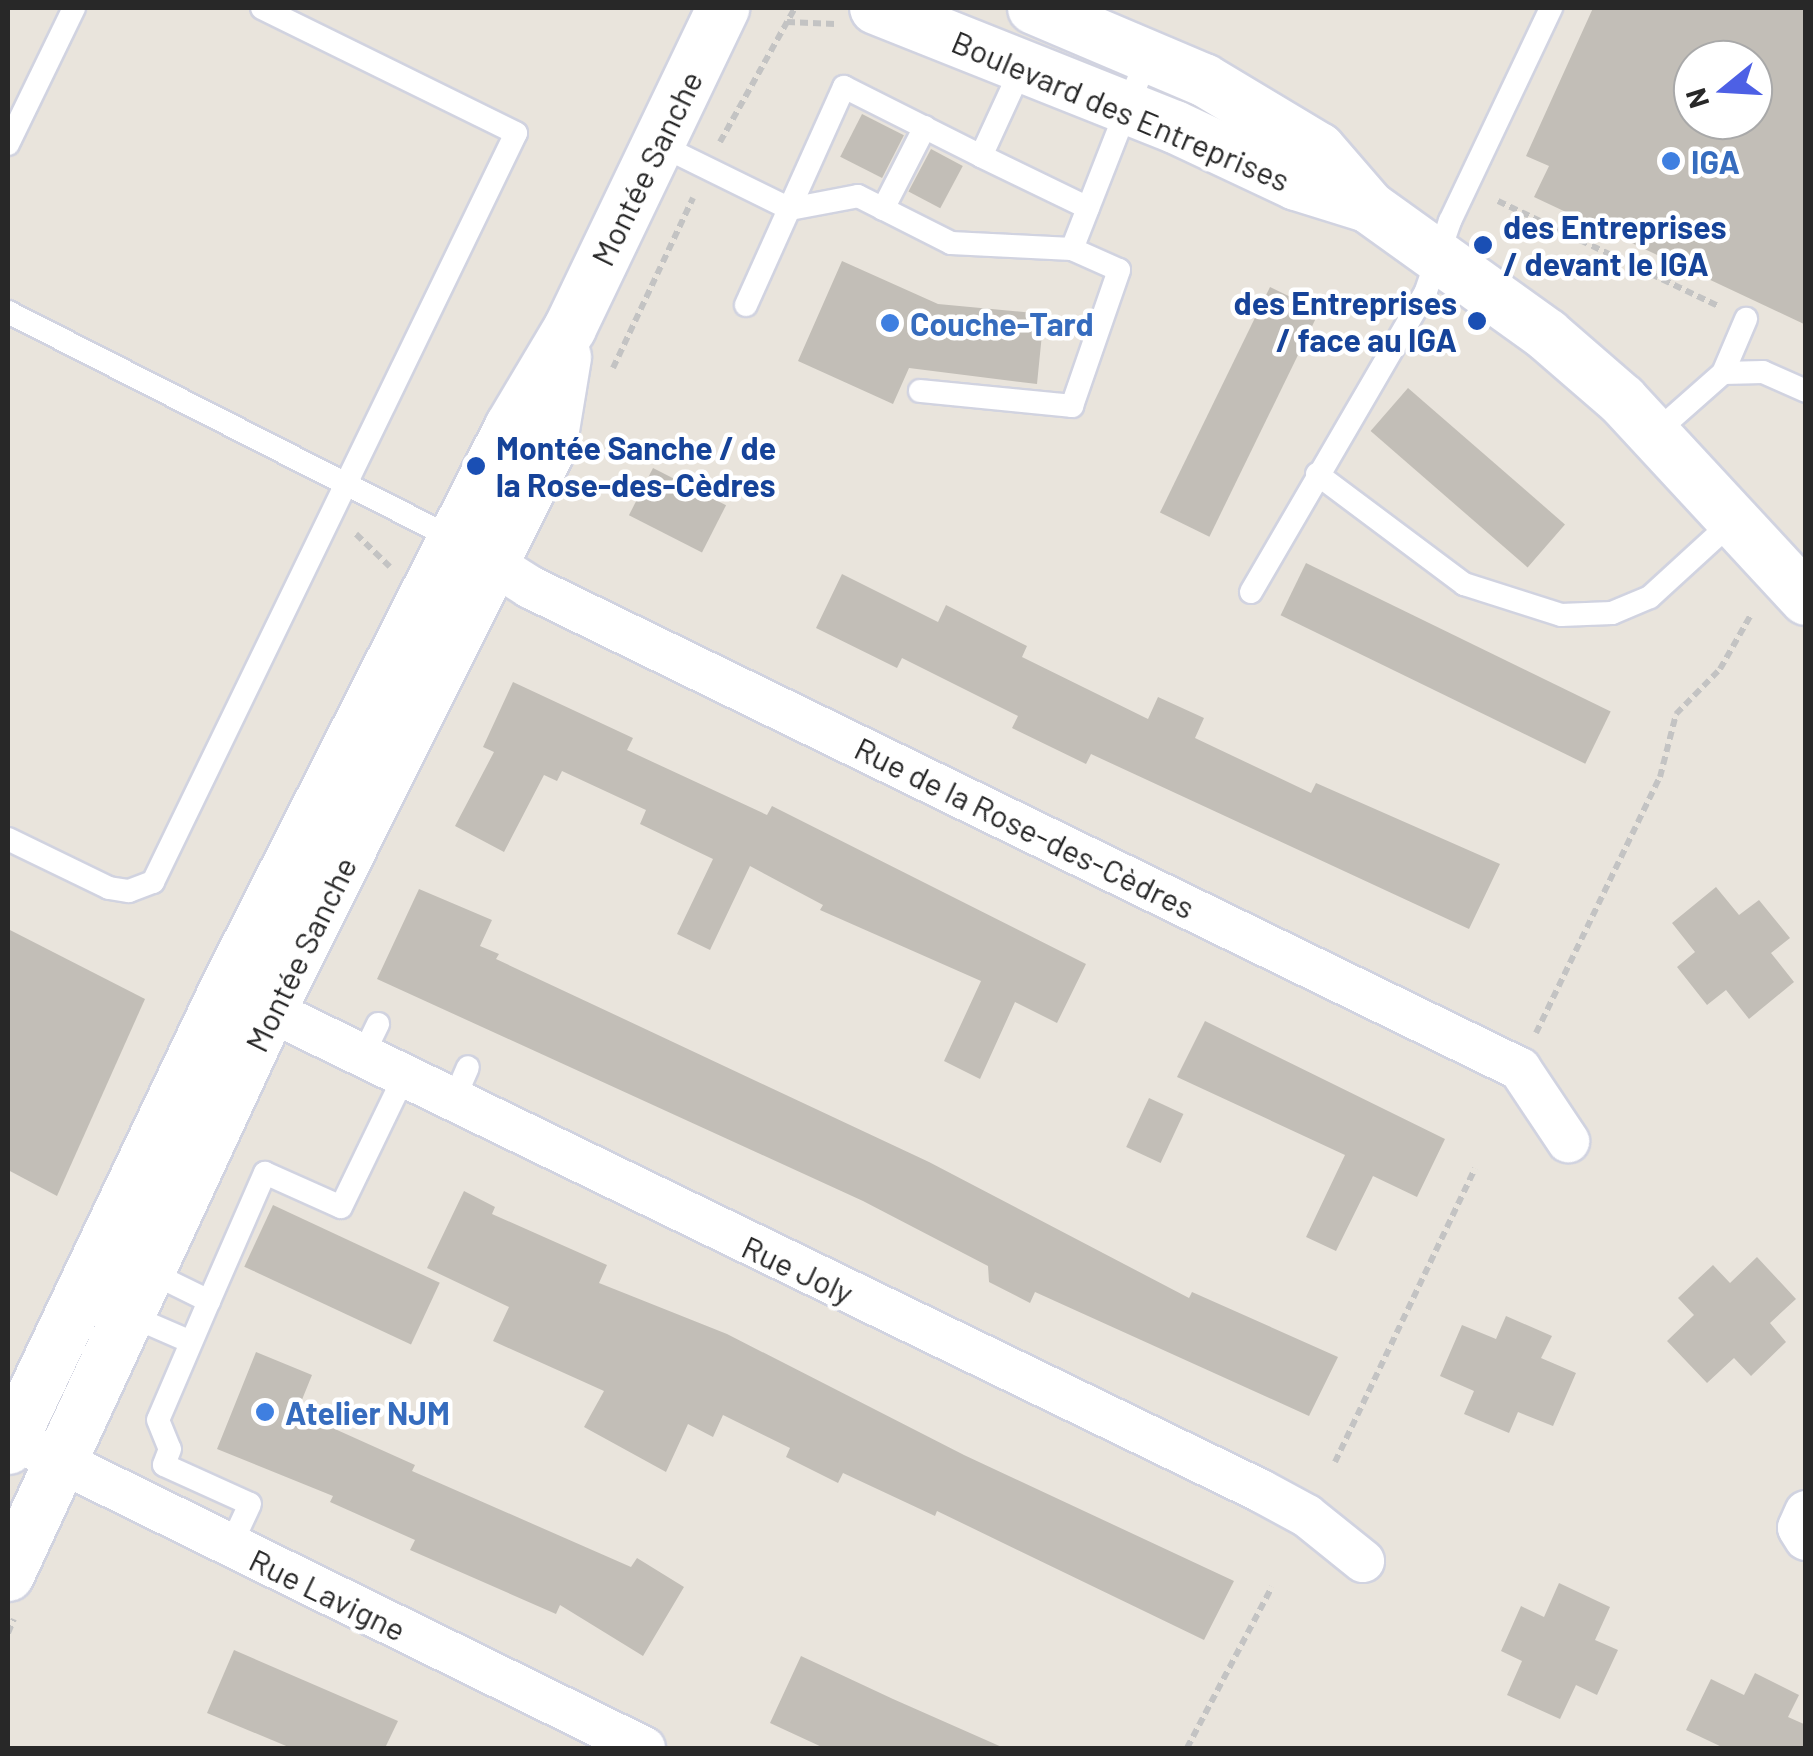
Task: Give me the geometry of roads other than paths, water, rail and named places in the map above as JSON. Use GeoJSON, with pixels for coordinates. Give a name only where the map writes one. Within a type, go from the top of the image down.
{"type":"FeatureCollection","features":[{"type":"Feature","properties":{"kind":"street","name":"Montée Sanche"},"geometry":{"type":"LineString","coordinates":[[10,1443],[248,1000],[474,553],[510,427],[570,328],[723,8]]}},
{"type":"Feature","properties":{"kind":"street","name":"Boulevard des Entreprises"},"geometry":{"type":"LineString","coordinates":[[876,8],[1128,109],[1296,184],[1369,207]]}},
{"type":"Feature","properties":{"kind":"street","name":"Boulevard des Entreprises"},"geometry":{"type":"LineString","coordinates":[[1034,8],[1088,18],[1148,55],[1235,97],[1318,149],[1369,207],[1547,335],[1655,434],[1735,518],[1783,599]]}},
{"type":"Feature","properties":{"kind":"street","name":"Rue de la Rose-des-Cèdres"},"geometry":{"type":"LineString","coordinates":[[474,553],[1520,1069],[1568,1141]]}},
{"type":"Feature","properties":{"kind":"street","name":"Montée Sanche"},"geometry":{"type":"LineString","coordinates":[[8,1575],[140,1294],[248,1000]]}},
{"type":"Feature","properties":{"kind":"street","name":"Rue Joly"},"geometry":{"type":"LineString","coordinates":[[248,1000],[369,1041],[403,1079],[460,1085],[1261,1491],[1307,1516],[1363,1562]]}},
{"type":"Feature","properties":{"kind":"street","name":"Rue Lavigne"},"geometry":{"type":"LineString","coordinates":[[10,1443],[62,1463],[644,1748]]}},
{"type":"Feature","properties":{"kind":"street"},"geometry":{"type":"LineString","coordinates":[[1806,1512],[1799,1528],[1806,1539]]}},
{"type":"Feature","properties":{"kind":"lane"},"geometry":{"type":"LineString","coordinates":[[8,144],[16,105],[74,8]]}},
{"type":"Feature","properties":{"kind":"lane"},"geometry":{"type":"LineString","coordinates":[[8,839],[109,888],[129,892],[153,882],[516,133],[262,8]]}},
{"type":"Feature","properties":{"kind":"lane"},"geometry":{"type":"LineString","coordinates":[[1251,592],[1440,257],[1450,220],[1551,8]]}},
{"type":"Feature","properties":{"kind":"lane"},"geometry":{"type":"LineString","coordinates":[[1072,249],[1148,55]]}},
{"type":"Feature","properties":{"kind":"lane"},"geometry":{"type":"LineString","coordinates":[[981,156],[1022,67]]}},
{"type":"Feature","properties":{"kind":"lane"},"geometry":{"type":"LineString","coordinates":[[746,305],[844,88],[1088,208]]}},
{"type":"Feature","properties":{"kind":"lane"},"geometry":{"type":"LineString","coordinates":[[883,209],[924,127]]}},
{"type":"Feature","properties":{"kind":"lane"},"geometry":{"type":"LineString","coordinates":[[658,144],[790,208],[858,196],[952,243],[1072,249],[1119,270],[1072,406],[920,391]]}},
{"type":"Feature","properties":{"kind":"lane"},"geometry":{"type":"LineString","coordinates":[[8,312],[346,481],[474,553]]}},
{"type":"Feature","properties":{"kind":"lane"},"geometry":{"type":"LineString","coordinates":[[1655,434],[1723,373],[1746,320]]}},
{"type":"Feature","properties":{"kind":"lane"},"geometry":{"type":"LineString","coordinates":[[1723,373],[1763,372],[1806,391]]}},
{"type":"Feature","properties":{"kind":"lane"},"geometry":{"type":"LineString","coordinates":[[1317,474],[1464,584],[1561,615],[1612,613],[1650,597],[1735,518]]}},
{"type":"Feature","properties":{"kind":"lane"},"geometry":{"type":"LineString","coordinates":[[145,1504],[170,1449],[158,1420],[265,1173],[341,1208],[403,1079]]}},
{"type":"Feature","properties":{"kind":"lane"},"geometry":{"type":"LineString","coordinates":[[140,1294],[208,1302]]}},
{"type":"Feature","properties":{"kind":"lane"},"geometry":{"type":"LineString","coordinates":[[140,1294],[191,1342]]}},
{"type":"Feature","properties":{"kind":"lane"},"geometry":{"type":"LineString","coordinates":[[164,1465],[250,1504],[230,1547]]}},
{"type":"Feature","properties":{"kind":"place","name":"IGA"},"geometry":{"type":"Point","coordinates":[1671,161]}},
{"type":"Feature","properties":{"kind":"place","name":"des Entreprises / devant le IGA"},"geometry":{"type":"Point","coordinates":[1483,245]}},
{"type":"Feature","properties":{"kind":"place","name":"des Entreprises / face au IGA"},"geometry":{"type":"Point","coordinates":[1477,321]}},
{"type":"Feature","properties":{"kind":"place","name":"Couche-Tard"},"geometry":{"type":"Point","coordinates":[890,323]}},
{"type":"Feature","properties":{"kind":"place","name":"Montée Sanche / de la Rose-des-Cèdres"},"geometry":{"type":"Point","coordinates":[476,466]}},
{"type":"Feature","properties":{"kind":"place","name":"Atelier NJM"},"geometry":{"type":"Point","coordinates":[265,1412]}}]}
